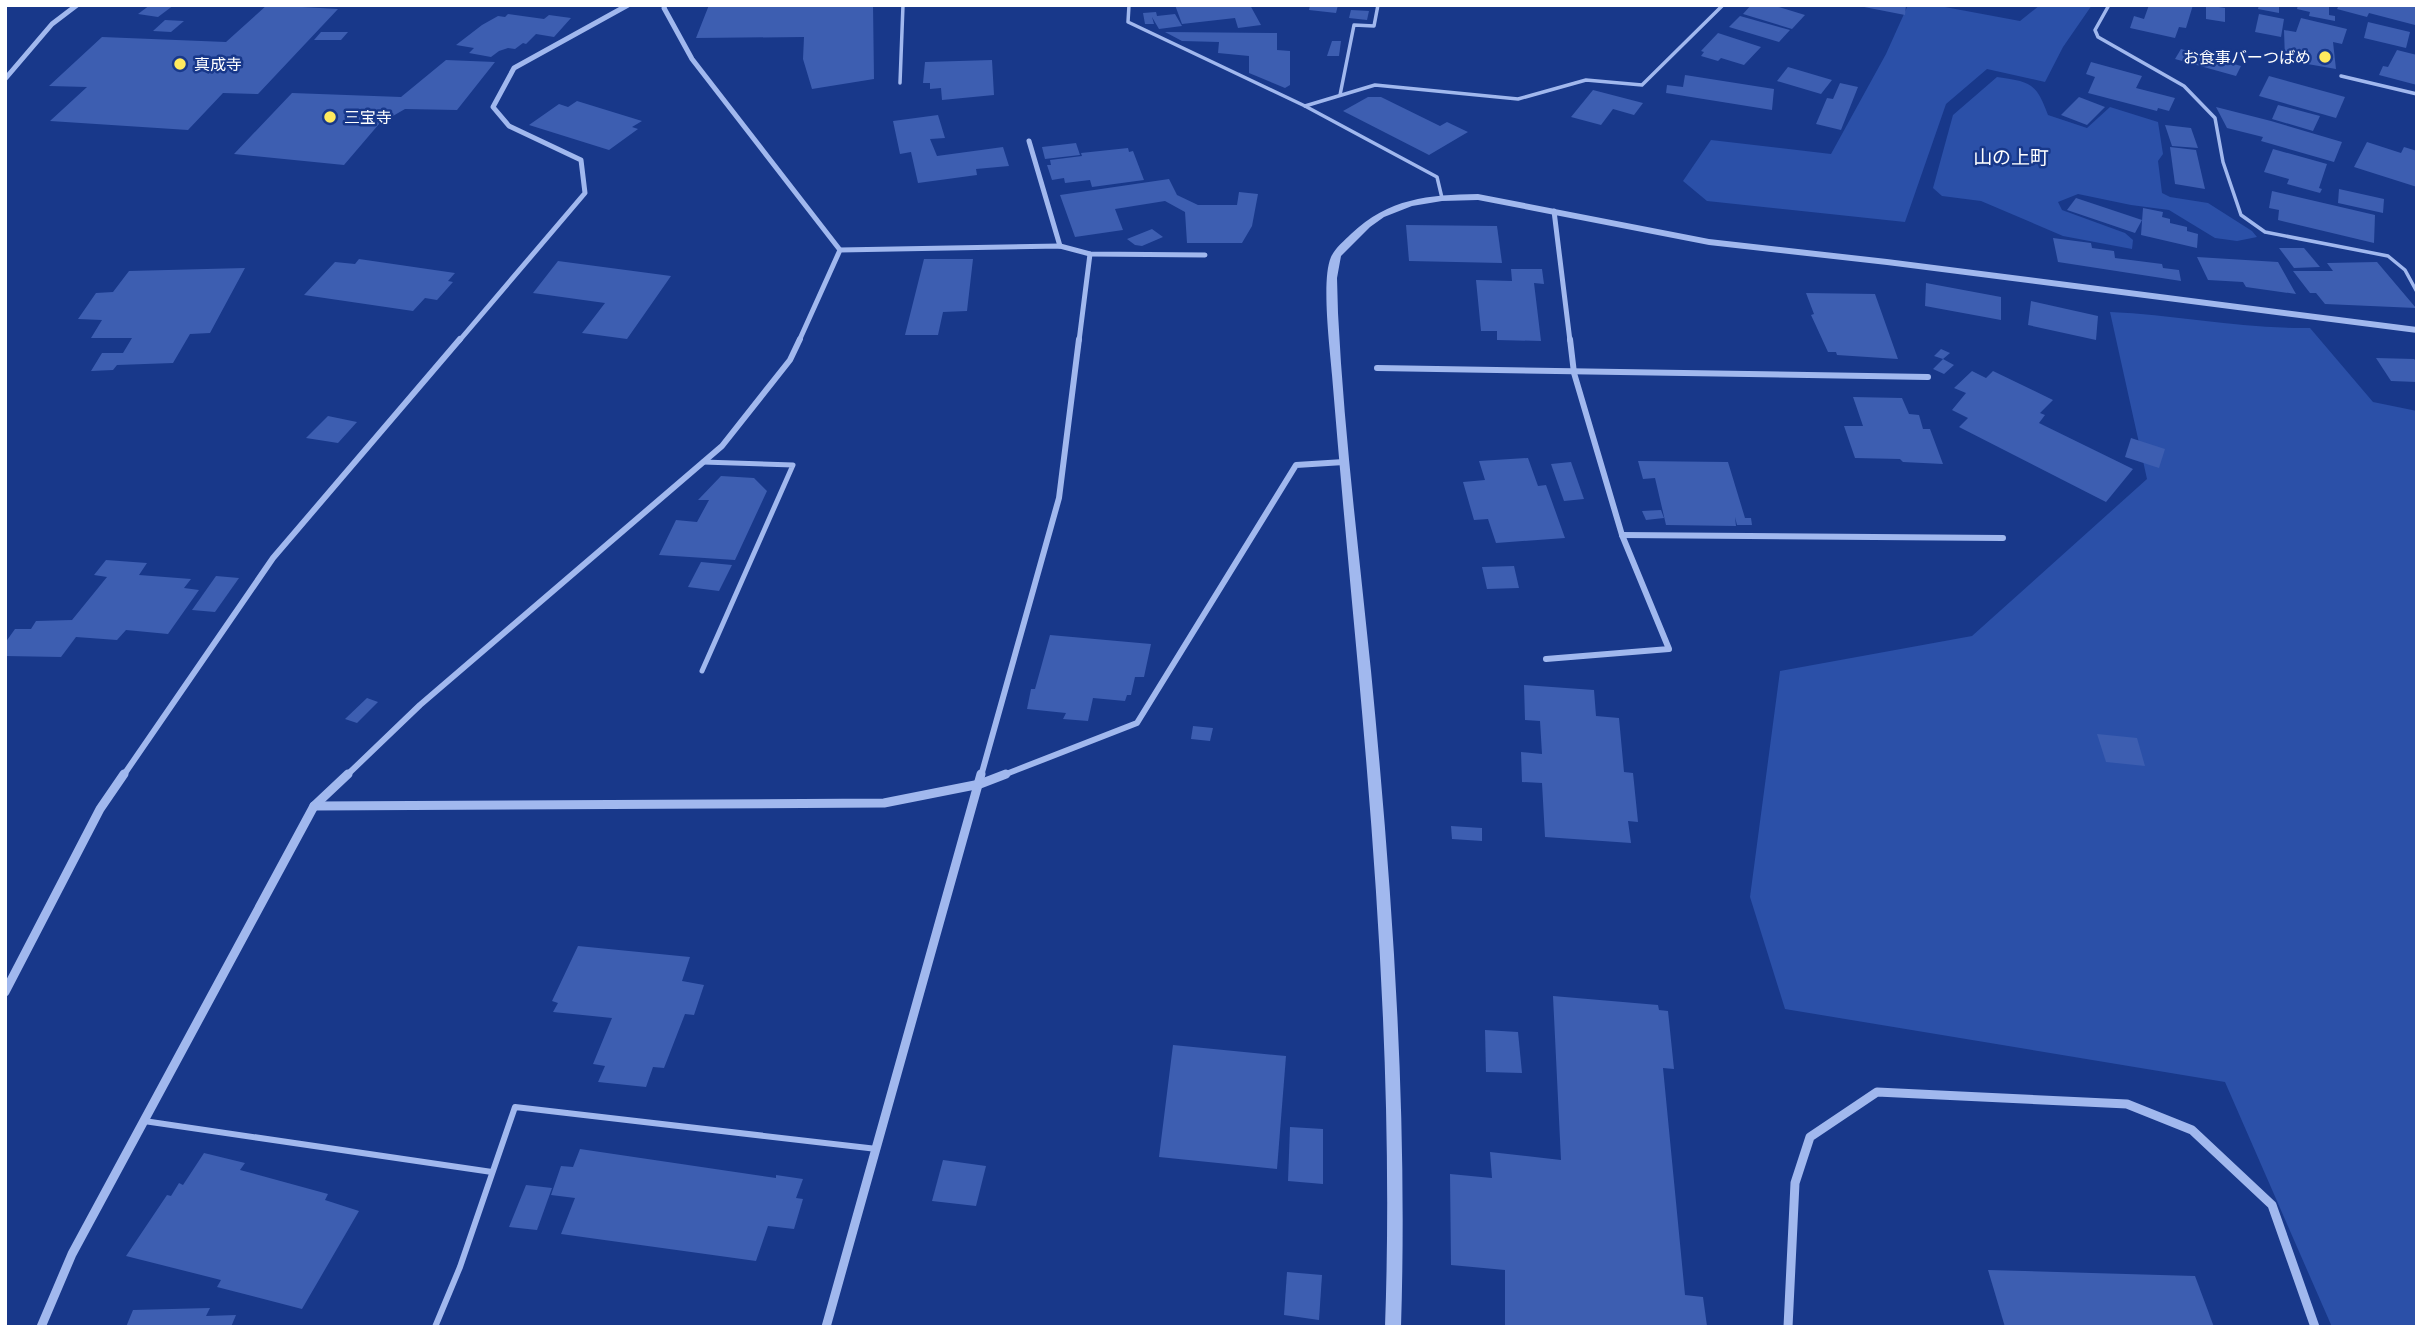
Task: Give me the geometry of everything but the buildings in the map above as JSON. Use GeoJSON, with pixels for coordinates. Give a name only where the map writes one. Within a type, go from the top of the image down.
{"type":"FeatureCollection","features":[{"type":"Feature","properties":{"kind":"street"},"geometry":{"type":"LineString","coordinates":[[5,79],[52,24],[77,5]]}},
{"type":"Feature","properties":{"kind":"street"},"geometry":{"type":"LineString","coordinates":[[5,992],[100,808],[273,558],[585,193],[581,160],[509,126],[493,107],[514,68],[628,5]]}},
{"type":"Feature","properties":{"kind":"street"},"geometry":{"type":"LineString","coordinates":[[665,5],[664,8],[692,59],[840,250]]}},
{"type":"Feature","properties":{"kind":"street"},"geometry":{"type":"LineString","coordinates":[[1029,141],[1060,246]]}},
{"type":"Feature","properties":{"kind":"street"},"geometry":{"type":"LineString","coordinates":[[1393,1327],[1397,1238],[1391,1053],[1373,768],[1343,462],[1332,314],[1336,257],[1366,225],[1399,205],[1442,198],[1478,197],[1709,242],[1914,265],[2417,330]]}},
{"type":"Feature","properties":{"kind":"street"},"geometry":{"type":"LineString","coordinates":[[1546,659],[1669,649],[1622,535],[1574,373],[1554,211]]}},
{"type":"Feature","properties":{"kind":"street"},"geometry":{"type":"LineString","coordinates":[[840,250],[1060,246],[1090,254],[1205,255]]}},
{"type":"Feature","properties":{"kind":"street"},"geometry":{"type":"LineString","coordinates":[[41,1327],[72,1254],[314,806],[420,705],[722,446],[790,360],[840,250]]}},
{"type":"Feature","properties":{"kind":"street"},"geometry":{"type":"LineString","coordinates":[[826,1327],[981,785],[1059,498],[1090,254]]}},
{"type":"Feature","properties":{"kind":"street"},"geometry":{"type":"LineString","coordinates":[[1377,368],[1928,377]]}},
{"type":"Feature","properties":{"kind":"street"},"geometry":{"type":"LineString","coordinates":[[314,806],[884,803],[981,785],[1137,723],[1296,466],[1343,462]]}},
{"type":"Feature","properties":{"kind":"street"},"geometry":{"type":"LineString","coordinates":[[1622,535],[2003,538]]}},
{"type":"Feature","properties":{"kind":"street"},"geometry":{"type":"LineString","coordinates":[[1787,1327],[1795,1183],[1810,1137],[1877,1092],[2127,1104],[2192,1130],[2272,1205],[2315,1327]]}},
{"type":"Feature","properties":{"kind":"lane"},"geometry":{"type":"LineString","coordinates":[[900,83],[904,5]]}},
{"type":"Feature","properties":{"kind":"lane"},"geometry":{"type":"LineString","coordinates":[[1129,5],[1128,22],[1305,106],[1437,177],[1442,198]]}},
{"type":"Feature","properties":{"kind":"lane"},"geometry":{"type":"LineString","coordinates":[[1340,95],[1354,25],[1374,26],[1378,5]]}},
{"type":"Feature","properties":{"kind":"lane"},"geometry":{"type":"LineString","coordinates":[[1305,106],[1375,85],[1518,99],[1586,80],[1642,86],[1700,25],[1723,5]]}},
{"type":"Feature","properties":{"kind":"lane"},"geometry":{"type":"LineString","coordinates":[[2109,5],[2095,30],[2098,37],[2184,86],[2215,118],[2223,162],[2241,215],[2265,232],[2388,256],[2405,270],[2417,292]]}},
{"type":"Feature","properties":{"kind":"lane"},"geometry":{"type":"LineString","coordinates":[[2341,76],[2417,94]]}},
{"type":"Feature","properties":{"kind":"lane"},"geometry":{"type":"LineString","coordinates":[[702,671],[793,466],[703,462]]}},
{"type":"Feature","properties":{"kind":"lane"},"geometry":{"type":"LineString","coordinates":[[435,1327],[460,1267],[514,1107],[877,1149]]}},
{"type":"Feature","properties":{"kind":"lane"},"geometry":{"type":"LineString","coordinates":[[144,1121],[492,1172]]}},
{"type":"Feature","properties":{"kind":"shaded area"},"geometry":{"type":"Polygon","coordinates":[[[1908,5],[1934,5],[2020,21],[2040,5],[2092,5],[2063,47],[2045,82],[1987,69],[1946,104],[1905,222],[1707,201],[1683,181],[1711,140],[1831,154],[1886,54],[1908,5]]]}},
{"type":"Feature","properties":{"kind":"shaded area"},"geometry":{"type":"Polygon","coordinates":[[[1997,77],[2017,80],[2030,86],[2040,96],[2048,115],[2087,128],[2110,107],[2158,122],[2163,154],[2158,161],[2162,193],[2170,197],[2208,203],[2257,237],[2237,241],[2215,238],[2169,210],[2078,194],[2058,202],[2062,210],[2125,233],[2133,240],[2132,249],[2063,236],[1981,201],[1942,196],[1933,188],[1953,115],[1997,77]]]}},
{"type":"Feature","properties":{"kind":"shaded area"},"geometry":{"type":"Polygon","coordinates":[[[2110,312],[2310,328],[2373,402],[2417,411],[2417,1327],[2332,1327],[2225,1082],[1785,1009],[1750,897],[1780,671],[1972,636],[2147,479],[2110,312]]]}},
{"type":"Feature","properties":{"kind":"place","name":"お食事バーつばめ"},"geometry":{"type":"Point","coordinates":[2325,57]}},
{"type":"Feature","properties":{"kind":"place","name":"真成寺"},"geometry":{"type":"Point","coordinates":[180,64]}},
{"type":"Feature","properties":{"kind":"place","name":"三宝寺"},"geometry":{"type":"Point","coordinates":[330,117]}},
{"type":"Feature","properties":{"kind":"district","name":"山の上町"},"geometry":{"type":"Point","coordinates":[2011,157]}}]}
